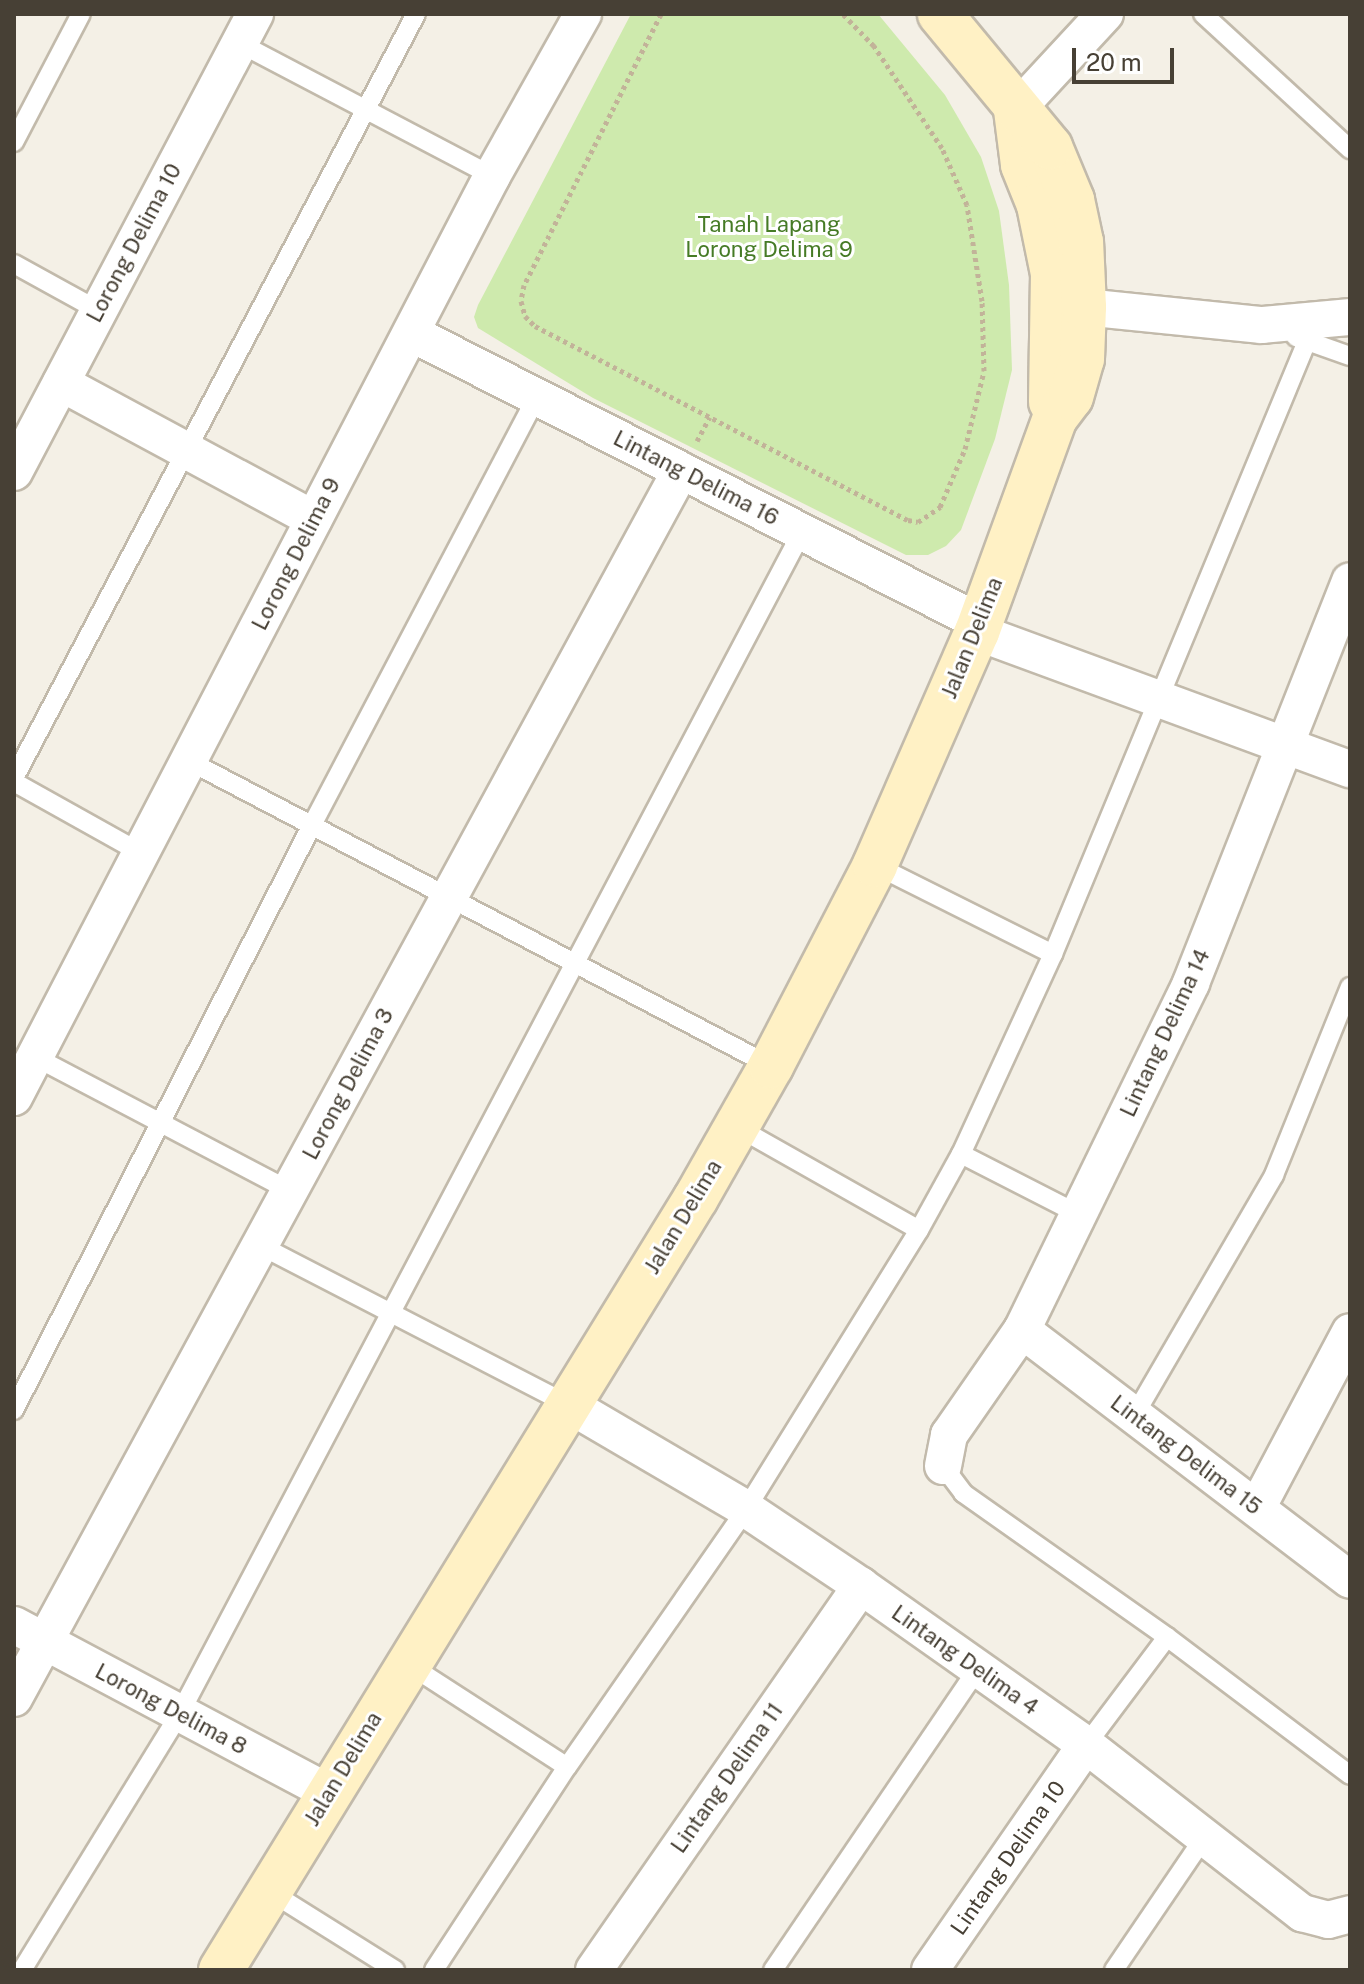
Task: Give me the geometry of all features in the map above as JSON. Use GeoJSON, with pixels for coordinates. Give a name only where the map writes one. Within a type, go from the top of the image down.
{"type":"FeatureCollection","features":[{"type":"Feature","properties":{"kind":"street","name":"Lorong Delima 9"},"geometry":{"type":"LineString","coordinates":[[14,1097],[492,176],[583,14]]}},
{"type":"Feature","properties":{"kind":"street","name":"Jalan Delima"},"geometry":{"type":"LineString","coordinates":[[221,1970],[406,1663],[569,1405],[771,1066],[875,865],[979,628],[1055,418],[1071,397],[1082,359],[1084,307],[1081,242],[1072,200],[1050,147],[1016,110],[940,14]]}},
{"type":"Feature","properties":{"kind":"street"},"geometry":{"type":"LineString","coordinates":[[1016,110],[1105,14]]}},
{"type":"Feature","properties":{"kind":"street","name":"Lorong Delima 10"},"geometry":{"type":"LineString","coordinates":[[14,472],[247,29]]}},
{"type":"Feature","properties":{"kind":"street","name":"Jalan Delima"},"geometry":{"type":"LineString","coordinates":[[1016,110],[1023,165],[1039,205],[1053,274],[1048,394],[1055,418]]}},
{"type":"Feature","properties":{"kind":"street"},"geometry":{"type":"LineString","coordinates":[[1084,307],[1262,325],[1350,317]]}},
{"type":"Feature","properties":{"kind":"street","name":"Lintang Delima 16"},"geometry":{"type":"LineString","coordinates":[[411,333],[802,532],[979,628],[1350,769]]}},
{"type":"Feature","properties":{"kind":"street"},"geometry":{"type":"LineString","coordinates":[[61,383],[314,519]]}},
{"type":"Feature","properties":{"kind":"street","name":"Lorong Delima 3"},"geometry":{"type":"LineString","coordinates":[[14,1698],[47,1643],[681,470]]}},
{"type":"Feature","properties":{"kind":"street","name":"Lintang Delima 14"},"geometry":{"type":"LineString","coordinates":[[943,1466],[949,1435],[1022,1330],[1191,983],[1350,581]]}},
{"type":"Feature","properties":{"kind":"street","name":"Lintang Delima 15"},"geometry":{"type":"LineString","coordinates":[[1022,1330],[1350,1580]]}},
{"type":"Feature","properties":{"kind":"street"},"geometry":{"type":"LineString","coordinates":[[1257,1508],[1350,1332]]}},
{"type":"Feature","properties":{"kind":"street","name":"Lintang Delima 4"},"geometry":{"type":"LineString","coordinates":[[569,1405],[746,1509],[861,1586],[1086,1745],[1302,1913],[1328,1920],[1350,1914]]}},
{"type":"Feature","properties":{"kind":"street","name":"Lintang Delima 11"},"geometry":{"type":"LineString","coordinates":[[594,1970],[861,1586]]}},
{"type":"Feature","properties":{"kind":"street","name":"Lorong Delima 8"},"geometry":{"type":"LineString","coordinates":[[14,1625],[328,1792]]}},
{"type":"Feature","properties":{"kind":"street","name":"Lintang Delima 10"},"geometry":{"type":"LineString","coordinates":[[930,1970],[1086,1745]]}},
{"type":"Feature","properties":{"kind":"lane"},"geometry":{"type":"LineString","coordinates":[[14,142],[81,14]]}},
{"type":"Feature","properties":{"kind":"lane"},"geometry":{"type":"LineString","coordinates":[[141,853],[14,780],[416,14]]}},
{"type":"Feature","properties":{"kind":"lane"},"geometry":{"type":"LineString","coordinates":[[1203,14],[1348,142]]}},
{"type":"Feature","properties":{"kind":"lane"},"geometry":{"type":"LineString","coordinates":[[247,29],[366,110],[492,176]]}},
{"type":"Feature","properties":{"kind":"lane"},"geometry":{"type":"LineString","coordinates":[[14,264],[99,311]]}},
{"type":"Feature","properties":{"kind":"lane"},"geometry":{"type":"LineString","coordinates":[[1262,325],[1350,356]]}},
{"type":"Feature","properties":{"kind":"lane"},"geometry":{"type":"LineString","coordinates":[[434,1970],[567,1767],[746,1509],[919,1230],[961,1154],[1053,954],[1307,341]]}},
{"type":"Feature","properties":{"kind":"lane"},"geometry":{"type":"LineString","coordinates":[[14,1410],[312,825],[537,397]]}},
{"type":"Feature","properties":{"kind":"lane"},"geometry":{"type":"LineString","coordinates":[[22,1970],[180,1713],[802,532]]}},
{"type":"Feature","properties":{"kind":"lane"},"geometry":{"type":"LineString","coordinates":[[189,761],[771,1066]]}},
{"type":"Feature","properties":{"kind":"lane"},"geometry":{"type":"LineString","coordinates":[[875,865],[1053,954]]}},
{"type":"Feature","properties":{"kind":"lane"},"geometry":{"type":"LineString","coordinates":[[1134,1416],[1274,1175],[1350,987]]}},
{"type":"Feature","properties":{"kind":"lane"},"geometry":{"type":"LineString","coordinates":[[35,1057],[290,1191]]}},
{"type":"Feature","properties":{"kind":"lane"},"geometry":{"type":"LineString","coordinates":[[737,1127],[919,1230]]}},
{"type":"Feature","properties":{"kind":"lane"},"geometry":{"type":"LineString","coordinates":[[961,1154],[1080,1215]]}},
{"type":"Feature","properties":{"kind":"lane"},"geometry":{"type":"LineString","coordinates":[[261,1246],[569,1405]]}},
{"type":"Feature","properties":{"kind":"lane"},"geometry":{"type":"LineString","coordinates":[[943,1466],[963,1493],[1167,1637],[1350,1775]]}},
{"type":"Feature","properties":{"kind":"lane"},"geometry":{"type":"LineString","coordinates":[[1086,1745],[1167,1637]]}},
{"type":"Feature","properties":{"kind":"lane"},"geometry":{"type":"LineString","coordinates":[[406,1663],[567,1767]]}},
{"type":"Feature","properties":{"kind":"lane"},"geometry":{"type":"LineString","coordinates":[[773,1970],[978,1668]]}},
{"type":"Feature","properties":{"kind":"lane"},"geometry":{"type":"LineString","coordinates":[[1114,1970],[1203,1839]]}},
{"type":"Feature","properties":{"kind":"lane"},"geometry":{"type":"LineString","coordinates":[[269,1891],[395,1970]]}},
{"type":"Feature","properties":{"kind":"path"},"geometry":{"type":"LineString","coordinates":[[661,14],[524,285],[521,301],[525,316],[535,326],[918,522],[940,507],[965,449],[984,371],[982,301],[967,205],[942,148],[874,46],[843,14]]}},
{"type":"Feature","properties":{"kind":"green space","name":"Tanah Lapang Lorong Delima 9"},"geometry":{"type":"Polygon","coordinates":[[[631,14],[878,14],[945,95],[981,157],[999,211],[1009,285],[1012,370],[995,439],[961,530],[946,546],[928,555],[906,555],[593,398],[478,328],[474,317],[478,305],[631,14]]]}}]}
